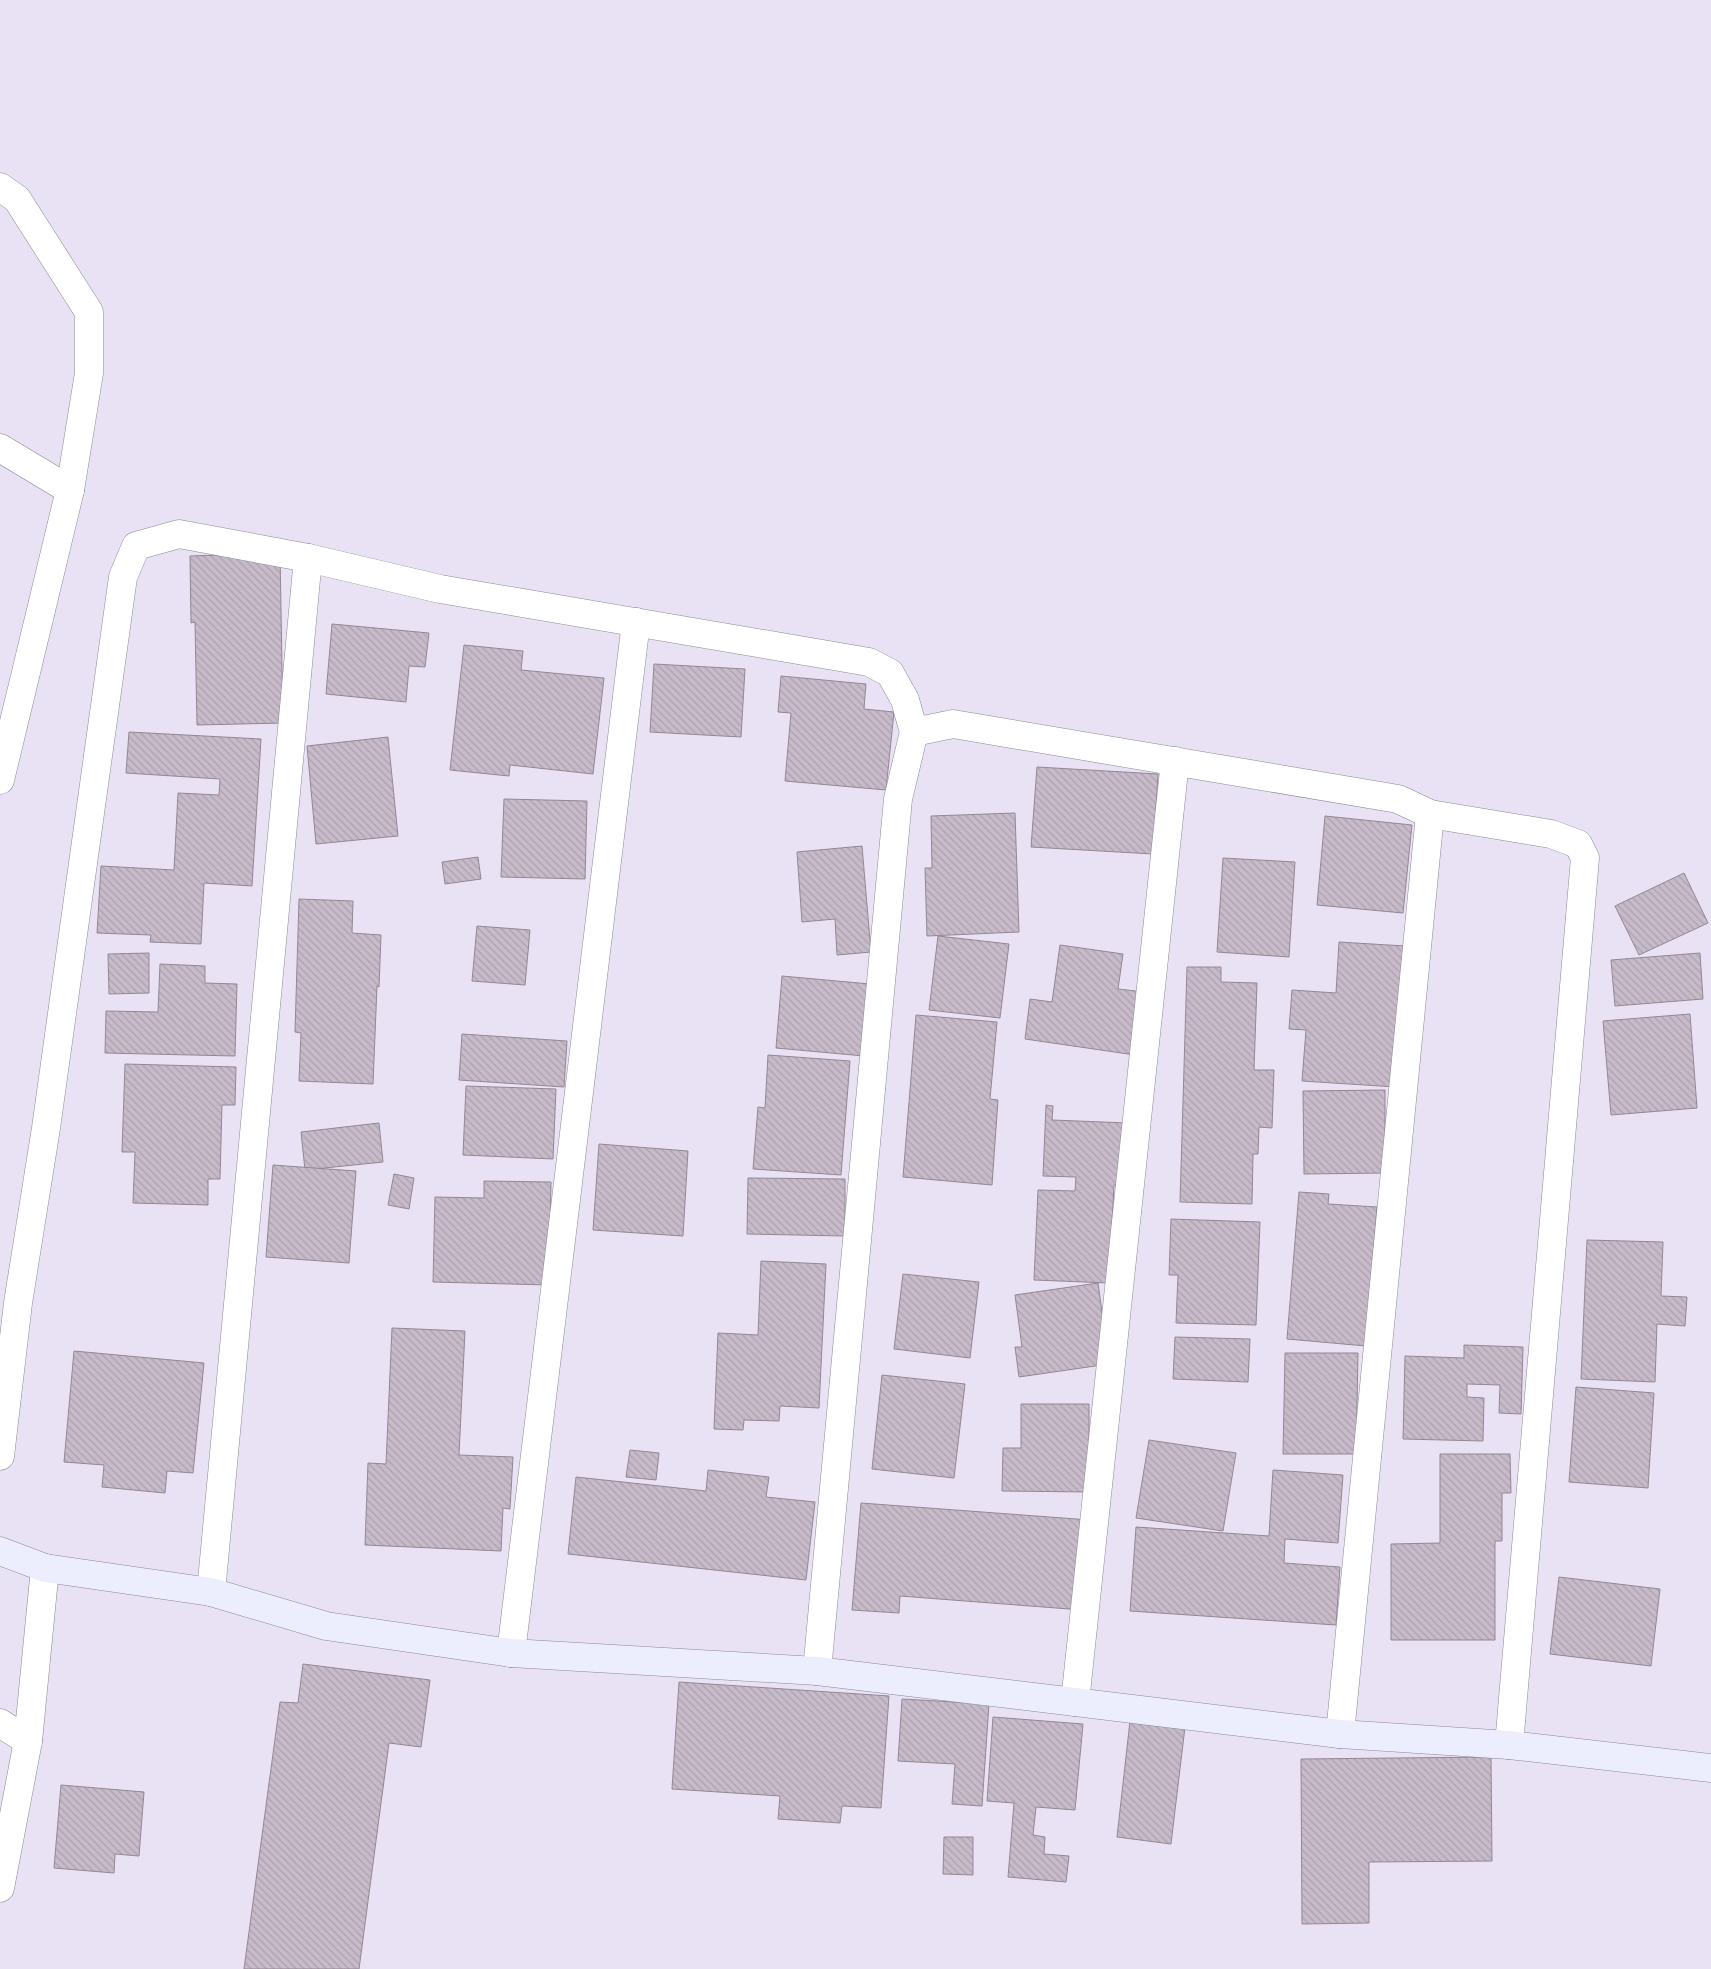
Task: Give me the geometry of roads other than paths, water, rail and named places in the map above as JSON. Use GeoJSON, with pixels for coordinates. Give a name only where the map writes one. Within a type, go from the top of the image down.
{"type":"FeatureCollection","features":[{"type":"Feature","properties":{"kind":"main road"},"geometry":{"type":"LineString","coordinates":[[0,1552],[45,1568],[211,1592],[326,1626],[511,1653],[817,1671],[1340,1734],[1509,1745],[1711,1768]]}},
{"type":"Feature","properties":{"kind":"street"},"geometry":{"type":"LineString","coordinates":[[0,187],[17,199],[89,312],[89,373],[70,490],[8,714],[0,780]]}},
{"type":"Feature","properties":{"kind":"street"},"geometry":{"type":"LineString","coordinates":[[0,448],[70,490]]}},
{"type":"Feature","properties":{"kind":"street"},"geometry":{"type":"LineString","coordinates":[[0,1456],[18,1303],[46,1128],[123,577],[136,546],[179,534],[308,558],[440,588],[870,662],[890,673],[905,700],[914,732],[898,799],[817,1671]]}},
{"type":"Feature","properties":{"kind":"street"},"geometry":{"type":"LineString","coordinates":[[211,1592],[308,558]]}},
{"type":"Feature","properties":{"kind":"street"},"geometry":{"type":"LineString","coordinates":[[511,1653],[636,622]]}},
{"type":"Feature","properties":{"kind":"street"},"geometry":{"type":"LineString","coordinates":[[914,732],[954,724],[1175,761],[1398,799],[1430,814],[1551,834],[1578,844],[1585,858],[1509,1745]]}},
{"type":"Feature","properties":{"kind":"street"},"geometry":{"type":"LineString","coordinates":[[1074,1702],[1175,761]]}},
{"type":"Feature","properties":{"kind":"street"},"geometry":{"type":"LineString","coordinates":[[1340,1734],[1430,814]]}},
{"type":"Feature","properties":{"kind":"street"},"geometry":{"type":"LineString","coordinates":[[0,1888],[28,1741],[45,1568]]}},
{"type":"Feature","properties":{"kind":"street"},"geometry":{"type":"LineString","coordinates":[[0,1724],[28,1741]]}}]}
